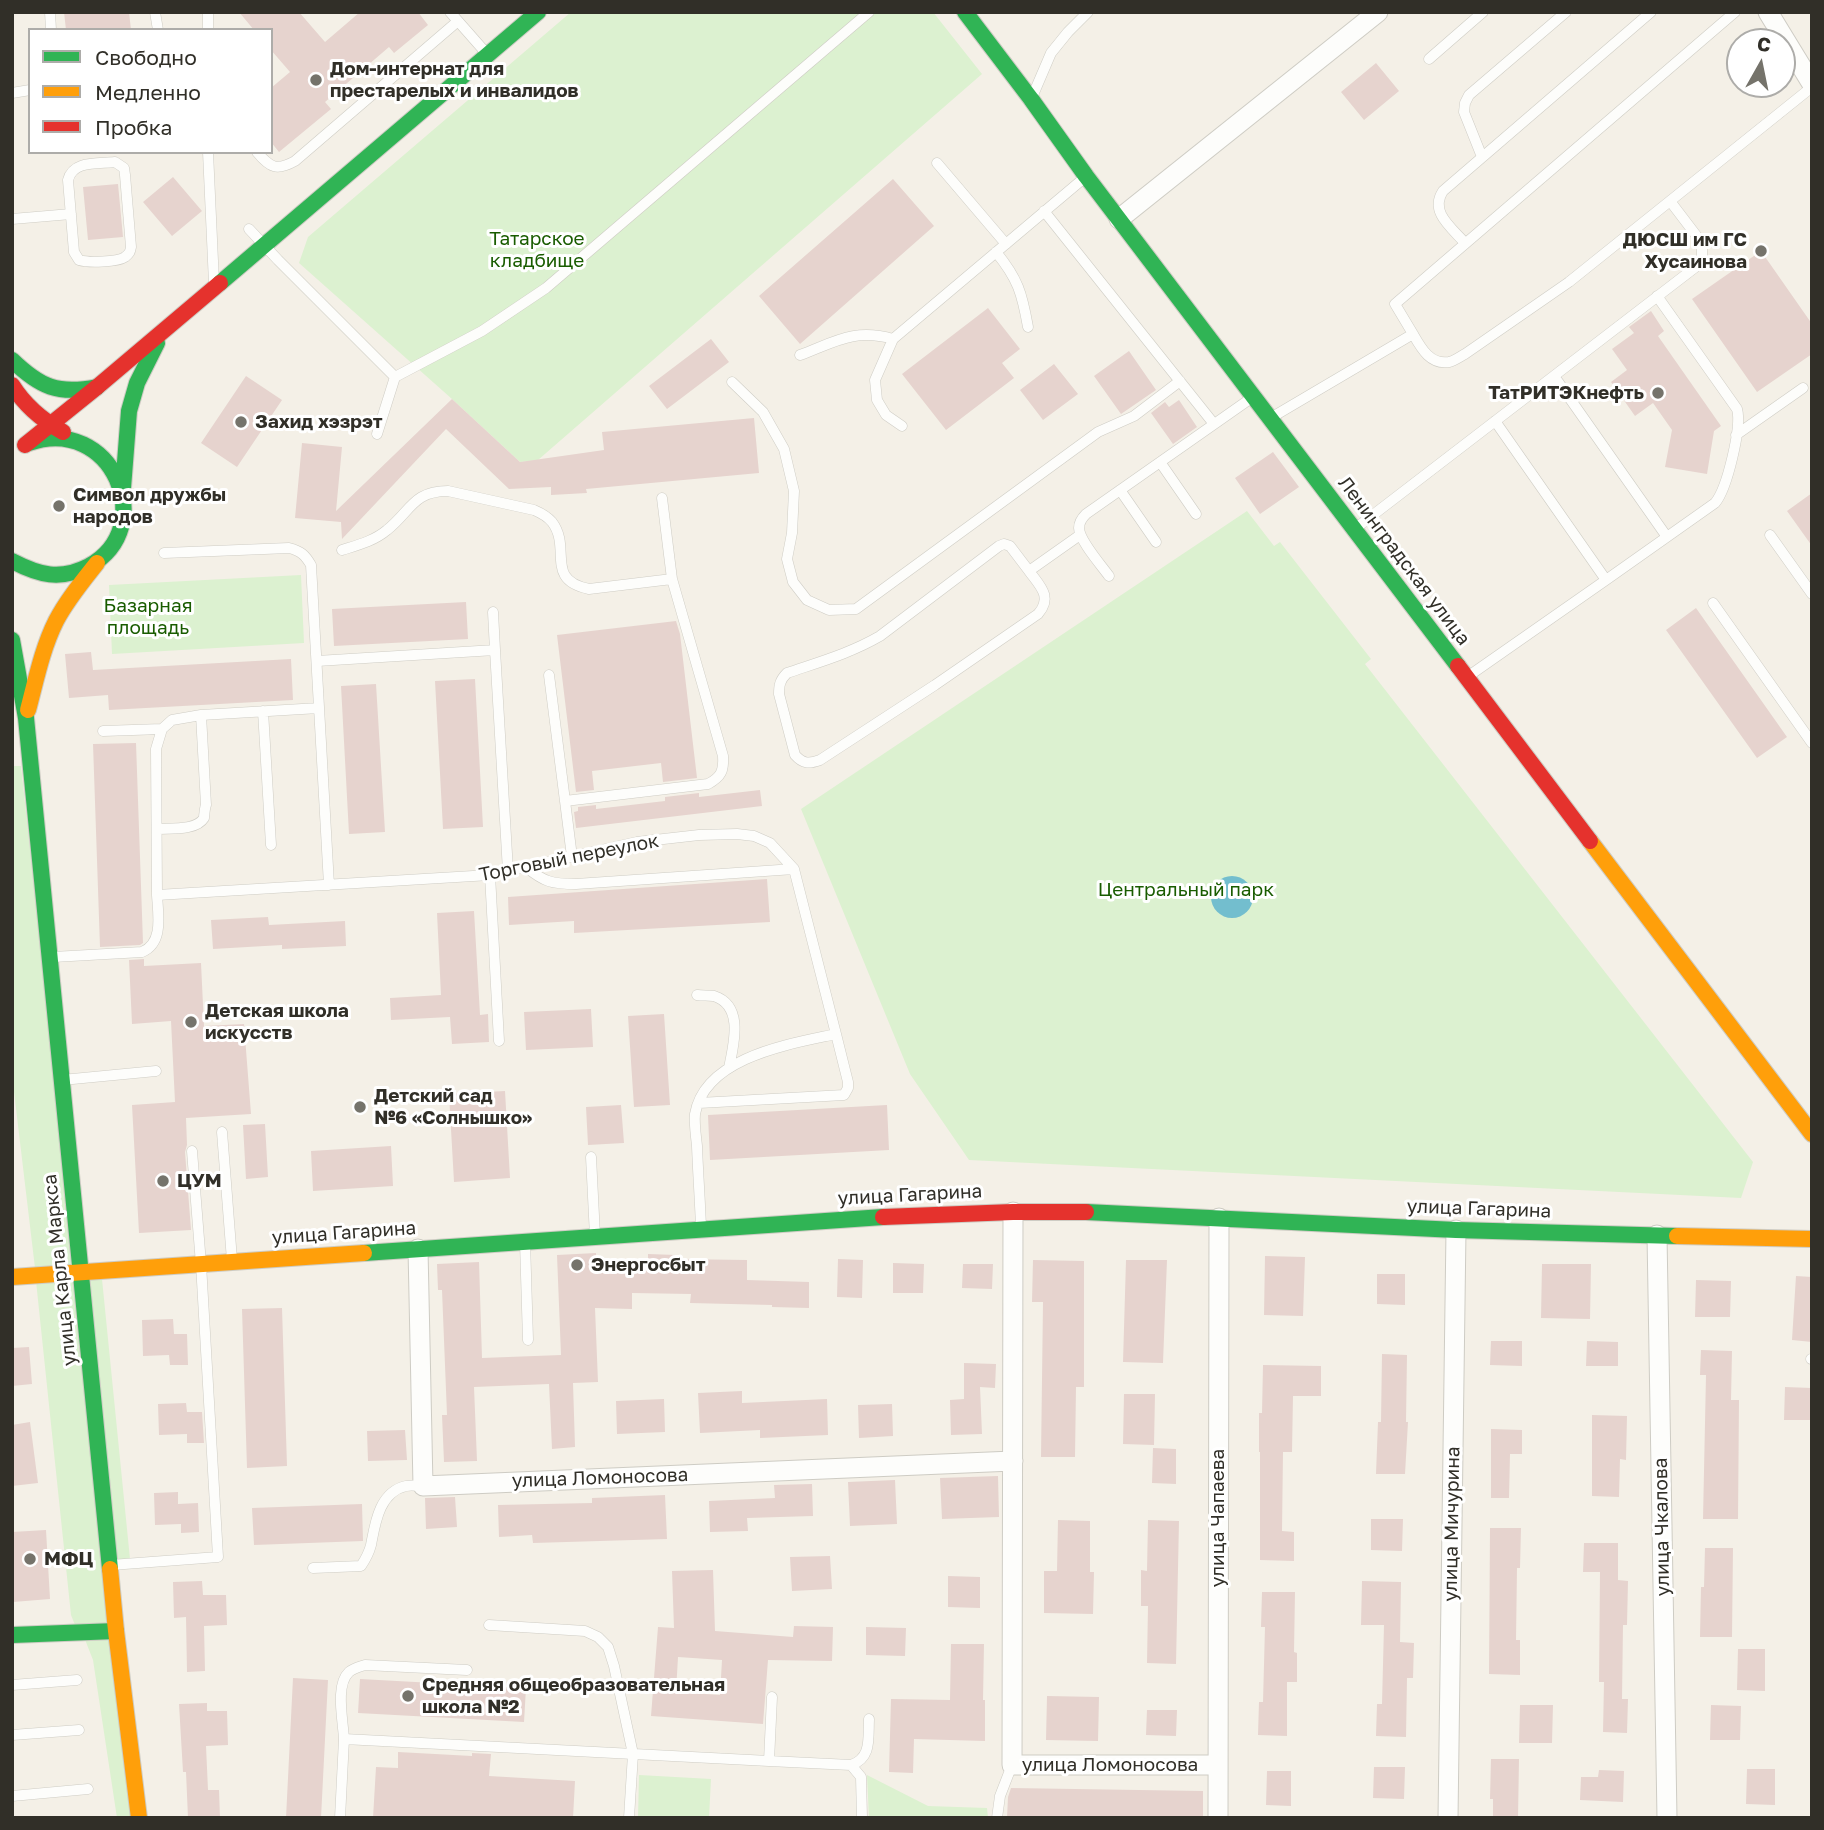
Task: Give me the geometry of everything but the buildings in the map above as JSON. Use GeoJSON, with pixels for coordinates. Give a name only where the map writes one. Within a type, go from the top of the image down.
{"type":"FeatureCollection","features":[{"type":"Feature","properties":{"kind":"street"},"geometry":{"type":"LineString","coordinates":[[19,449],[97,387],[538,12]]}},
{"type":"Feature","properties":{"kind":"street","name":"Ленинградская улица"},"geometry":{"type":"LineString","coordinates":[[965,12],[1466,677],[1804,1109],[1812,1134]]}},
{"type":"Feature","properties":{"kind":"street"},"geometry":{"type":"LineString","coordinates":[[1119,219],[1378,12]]}},
{"type":"Feature","properties":{"kind":"street"},"geometry":{"type":"LineString","coordinates":[[1768,12],[1812,85]]}},
{"type":"Feature","properties":{"kind":"street","name":"улица Карла Маркса"},"geometry":{"type":"LineString","coordinates":[[26,718],[45,646],[63,608],[120,532],[124,515],[123,474],[129,411],[137,383],[164,329]]}},
{"type":"Feature","properties":{"kind":"street"},"geometry":{"type":"LineString","coordinates":[[12,360],[26,374],[48,387],[70,391],[97,387]]}},
{"type":"Feature","properties":{"kind":"street"},"geometry":{"type":"LineString","coordinates":[[12,385],[18,395],[49,425],[74,437],[110,465],[116,474],[123,497]]}},
{"type":"Feature","properties":{"kind":"street"},"geometry":{"type":"LineString","coordinates":[[19,449],[41,439],[59,438],[76,441],[92,449]]}},
{"type":"Feature","properties":{"kind":"street"},"geometry":{"type":"LineString","coordinates":[[12,561],[39,574],[60,576],[85,569],[99,560]]}},
{"type":"Feature","properties":{"kind":"street"},"geometry":{"type":"LineString","coordinates":[[26,582],[52,576]]}},
{"type":"Feature","properties":{"kind":"street","name":"улица Карла Маркса"},"geometry":{"type":"LineString","coordinates":[[12,640],[26,718],[116,1631],[139,1818]]}},
{"type":"Feature","properties":{"kind":"street"},"geometry":{"type":"LineString","coordinates":[[12,672],[21,689]]}},
{"type":"Feature","properties":{"kind":"street","name":"улица Гагарина"},"geometry":{"type":"LineString","coordinates":[[12,1277],[701,1229],[935,1214],[1013,1212],[1094,1212],[1456,1230],[1812,1239]]}},
{"type":"Feature","properties":{"kind":"street","name":"улица Ломоносова"},"geometry":{"type":"LineString","coordinates":[[1013,1212],[1012,1765],[1218,1765]]}},
{"type":"Feature","properties":{"kind":"street","name":"улица Чапаева"},"geometry":{"type":"LineString","coordinates":[[1218,1818],[1219,1218]]}},
{"type":"Feature","properties":{"kind":"street","name":"улица Мичурина"},"geometry":{"type":"LineString","coordinates":[[1448,1818],[1456,1230]]}},
{"type":"Feature","properties":{"kind":"street","name":"улица Чкалова"},"geometry":{"type":"LineString","coordinates":[[1657,1236],[1667,1818]]}},
{"type":"Feature","properties":{"kind":"street"},"geometry":{"type":"LineString","coordinates":[[418,1249],[423,1486]]}},
{"type":"Feature","properties":{"kind":"street","name":"улица Ломоносова"},"geometry":{"type":"LineString","coordinates":[[423,1486],[1013,1461]]}},
{"type":"Feature","properties":{"kind":"street"},"geometry":{"type":"LineString","coordinates":[[12,1635],[116,1631]]}},
{"type":"Feature","properties":{"kind":"lane"},"geometry":{"type":"LineString","coordinates":[[450,12],[488,55]]}},
{"type":"Feature","properties":{"kind":"lane"},"geometry":{"type":"LineString","coordinates":[[377,434],[395,377],[482,331],[546,288],[869,12]]}},
{"type":"Feature","properties":{"kind":"lane"},"geometry":{"type":"LineString","coordinates":[[1031,99],[1051,52],[1088,12]]}},
{"type":"Feature","properties":{"kind":"lane"},"geometry":{"type":"LineString","coordinates":[[1429,59],[1483,12]]}},
{"type":"Feature","properties":{"kind":"lane"},"geometry":{"type":"LineString","coordinates":[[1482,157],[1464,112],[1469,95],[1566,12]]}},
{"type":"Feature","properties":{"kind":"lane"},"geometry":{"type":"LineString","coordinates":[[1465,243],[1439,213],[1438,197],[1651,12]]}},
{"type":"Feature","properties":{"kind":"lane"},"geometry":{"type":"LineString","coordinates":[[1735,12],[1395,304],[1424,352],[1433,359],[1448,362],[1465,354],[1569,282],[1812,85]]}},
{"type":"Feature","properties":{"kind":"lane"},"geometry":{"type":"LineString","coordinates":[[258,154],[273,166],[284,167],[295,161],[458,21]]}},
{"type":"Feature","properties":{"kind":"lane"},"geometry":{"type":"LineString","coordinates":[[208,154],[214,287]]}},
{"type":"Feature","properties":{"kind":"lane"},"geometry":{"type":"LineString","coordinates":[[115,162],[124,168],[130,252],[120,259],[85,262],[79,260],[74,252],[71,214],[68,180],[69,173],[74,168],[115,162]]}},
{"type":"Feature","properties":{"kind":"lane"},"geometry":{"type":"LineString","coordinates":[[937,163],[1006,244]]}},
{"type":"Feature","properties":{"kind":"lane"},"geometry":{"type":"LineString","coordinates":[[902,426],[886,415],[877,400],[875,380],[893,339],[1086,176]]}},
{"type":"Feature","properties":{"kind":"lane"},"geometry":{"type":"LineString","coordinates":[[1354,529],[1698,266],[1703,250],[1702,243],[1670,201]]}},
{"type":"Feature","properties":{"kind":"lane"},"geometry":{"type":"LineString","coordinates":[[1044,211],[1214,424]]}},
{"type":"Feature","properties":{"kind":"lane"},"geometry":{"type":"LineString","coordinates":[[12,219],[71,214]]}},
{"type":"Feature","properties":{"kind":"lane"},"geometry":{"type":"LineString","coordinates":[[249,229],[395,377]]}},
{"type":"Feature","properties":{"kind":"lane"},"geometry":{"type":"LineString","coordinates":[[996,252],[1019,286],[1028,327]]}},
{"type":"Feature","properties":{"kind":"lane"},"geometry":{"type":"LineString","coordinates":[[1466,677],[1720,498],[1739,423],[1737,409],[1657,296]]}},
{"type":"Feature","properties":{"kind":"lane"},"geometry":{"type":"LineString","coordinates":[[800,355],[860,334],[893,339]]}},
{"type":"Feature","properties":{"kind":"lane"},"geometry":{"type":"LineString","coordinates":[[1270,418],[1413,334]]}},
{"type":"Feature","properties":{"kind":"lane"},"geometry":{"type":"LineString","coordinates":[[1554,376],[1667,537]]}},
{"type":"Feature","properties":{"kind":"lane"},"geometry":{"type":"LineString","coordinates":[[732,382],[763,412],[784,449],[794,491],[792,533],[787,559],[793,583],[807,600],[829,610],[856,609],[1098,432],[1134,416],[1180,381]]}},
{"type":"Feature","properties":{"kind":"lane"},"geometry":{"type":"LineString","coordinates":[[1736,435],[1803,388]]}},
{"type":"Feature","properties":{"kind":"lane"},"geometry":{"type":"LineString","coordinates":[[1109,576],[1080,535],[1080,520],[1254,397]]}},
{"type":"Feature","properties":{"kind":"lane"},"geometry":{"type":"LineString","coordinates":[[1495,421],[1606,580]]}},
{"type":"Feature","properties":{"kind":"lane"},"geometry":{"type":"LineString","coordinates":[[1160,462],[1196,514]]}},
{"type":"Feature","properties":{"kind":"lane"},"geometry":{"type":"LineString","coordinates":[[1120,490],[1156,542]]}},
{"type":"Feature","properties":{"kind":"lane"},"geometry":{"type":"LineString","coordinates":[[342,550],[376,538],[424,495],[448,491],[534,510],[546,516],[554,524],[559,537],[563,573],[576,586],[589,589],[672,579]]}},
{"type":"Feature","properties":{"kind":"lane"},"geometry":{"type":"LineString","coordinates":[[565,801],[708,784],[718,778],[723,769],[723,757],[672,579],[662,498]]}},
{"type":"Feature","properties":{"kind":"lane"},"geometry":{"type":"LineString","coordinates":[[1029,571],[1080,535]]}},
{"type":"Feature","properties":{"kind":"lane"},"geometry":{"type":"LineString","coordinates":[[1770,535],[1812,594]]}},
{"type":"Feature","properties":{"kind":"lane"},"geometry":{"type":"LineString","coordinates":[[999,546],[1010,546],[1029,571],[1046,599],[1038,614],[820,760],[810,764],[800,761],[795,755],[779,694],[779,685],[787,673],[852,651],[880,636],[999,546]]}},
{"type":"Feature","properties":{"kind":"lane"},"geometry":{"type":"LineString","coordinates":[[164,553],[289,548],[306,555],[311,565],[329,885]]}},
{"type":"Feature","properties":{"kind":"lane"},"geometry":{"type":"LineString","coordinates":[[1713,603],[1812,743]]}},
{"type":"Feature","properties":{"kind":"lane"},"geometry":{"type":"LineString","coordinates":[[493,612],[508,871]]}},
{"type":"Feature","properties":{"kind":"lane"},"geometry":{"type":"LineString","coordinates":[[317,660],[495,650]]}},
{"type":"Feature","properties":{"kind":"lane"},"geometry":{"type":"LineString","coordinates":[[549,675],[572,857]]}},
{"type":"Feature","properties":{"kind":"lane"},"geometry":{"type":"LineString","coordinates":[[49,957],[142,952],[155,944],[158,934],[156,749],[162,729],[173,720],[201,715],[319,708]]}},
{"type":"Feature","properties":{"kind":"lane"},"geometry":{"type":"LineString","coordinates":[[263,712],[271,845]]}},
{"type":"Feature","properties":{"kind":"lane"},"geometry":{"type":"LineString","coordinates":[[157,829],[197,825],[204,817],[206,805],[201,715]]}},
{"type":"Feature","properties":{"kind":"lane"},"geometry":{"type":"LineString","coordinates":[[103,731],[162,729]]}},
{"type":"Feature","properties":{"kind":"lane","name":"Торговый переулок"},"geometry":{"type":"LineString","coordinates":[[158,895],[490,875],[637,842],[699,835],[754,836],[770,843],[794,869],[848,1088],[844,1095],[699,1103]]}},
{"type":"Feature","properties":{"kind":"lane"},"geometry":{"type":"LineString","coordinates":[[526,867],[541,879],[555,884],[794,869]]}},
{"type":"Feature","properties":{"kind":"lane"},"geometry":{"type":"LineString","coordinates":[[490,875],[499,1041]]}},
{"type":"Feature","properties":{"kind":"lane"},"geometry":{"type":"LineString","coordinates":[[696,995],[714,996],[726,1004],[735,1021],[729,1068]]}},
{"type":"Feature","properties":{"kind":"lane"},"geometry":{"type":"LineString","coordinates":[[701,1229],[695,1115],[710,1083],[729,1068],[756,1054],[836,1034]]}},
{"type":"Feature","properties":{"kind":"lane"},"geometry":{"type":"LineString","coordinates":[[62,1080],[156,1071]]}},
{"type":"Feature","properties":{"kind":"lane"},"geometry":{"type":"LineString","coordinates":[[222,1132],[232,1262]]}},
{"type":"Feature","properties":{"kind":"lane"},"geometry":{"type":"LineString","coordinates":[[110,1565],[218,1557],[192,1151]]}},
{"type":"Feature","properties":{"kind":"lane"},"geometry":{"type":"LineString","coordinates":[[591,1157],[595,1237]]}},
{"type":"Feature","properties":{"kind":"lane"},"geometry":{"type":"LineString","coordinates":[[525,1241],[528,1340]]}},
{"type":"Feature","properties":{"kind":"lane"},"geometry":{"type":"LineString","coordinates":[[313,1568],[361,1566],[370,1547],[379,1510],[391,1494],[404,1486],[423,1486]]}},
{"type":"Feature","properties":{"kind":"lane"},"geometry":{"type":"LineString","coordinates":[[489,1625],[585,1630],[608,1647],[633,1754],[629,1818]]}},
{"type":"Feature","properties":{"kind":"lane"},"geometry":{"type":"LineString","coordinates":[[340,1818],[344,1739],[341,1692],[343,1678],[352,1669],[365,1665],[467,1670]]}},
{"type":"Feature","properties":{"kind":"lane"},"geometry":{"type":"LineString","coordinates":[[12,1685],[77,1680]]}},
{"type":"Feature","properties":{"kind":"lane"},"geometry":{"type":"LineString","coordinates":[[769,1761],[772,1697]]}},
{"type":"Feature","properties":{"kind":"lane"},"geometry":{"type":"LineString","coordinates":[[344,1739],[851,1765],[865,1756],[869,1719]]}},
{"type":"Feature","properties":{"kind":"lane"},"geometry":{"type":"LineString","coordinates":[[12,1735],[79,1730]]}},
{"type":"Feature","properties":{"kind":"lane"},"geometry":{"type":"LineString","coordinates":[[851,1765],[861,1777],[862,1818]]}},
{"type":"Feature","properties":{"kind":"lane"},"geometry":{"type":"LineString","coordinates":[[997,1818],[1000,1796],[1012,1765]]}},
{"type":"Feature","properties":{"kind":"lane"},"geometry":{"type":"LineString","coordinates":[[12,1796],[88,1789]]}},
{"type":"Feature","properties":{"kind":"green space","name":"Татарское кладбище"},"geometry":{"type":"Polygon","coordinates":[[[571,12],[933,12],[982,74],[538,460],[520,462],[299,263],[308,237],[571,12]]]}},
{"type":"Feature","properties":{"kind":"green space","name":"Центральный парк"},"geometry":{"type":"Polygon","coordinates":[[[1247,511],[1274,546],[1280,542],[1371,659],[1365,664],[1753,1162],[1741,1198],[969,1160],[910,1074],[801,809],[1247,511]]]}},
{"type":"Feature","properties":{"kind":"green space","name":"Базарная площадь"},"geometry":{"type":"Polygon","coordinates":[[[301,575],[304,643],[112,654],[109,585],[301,575]]]}},
{"type":"Feature","properties":{"kind":"green space"},"geometry":{"type":"Polygon","coordinates":[[[12,766],[21,766],[75,1265],[35,1268],[12,1075],[12,766]]]}},
{"type":"Feature","properties":{"kind":"green space"},"geometry":{"type":"Polygon","coordinates":[[[76,1278],[112,1624],[75,1625],[71,1615],[36,1281],[76,1278]]]}},
{"type":"Feature","properties":{"kind":"green space"},"geometry":{"type":"Polygon","coordinates":[[[87,1279],[102,1279],[130,1559],[113,1561],[87,1279]]]}},
{"type":"Feature","properties":{"kind":"green space"},"geometry":{"type":"Polygon","coordinates":[[[113,1635],[137,1818],[117,1818],[93,1660],[84,1637],[113,1635]]]}},
{"type":"Feature","properties":{"kind":"green space"},"geometry":{"type":"Polygon","coordinates":[[[639,1775],[711,1779],[709,1818],[638,1818],[639,1775]]]}},
{"type":"Feature","properties":{"kind":"green space"},"geometry":{"type":"Polygon","coordinates":[[[867,1775],[928,1806],[987,1808],[988,1818],[869,1818],[867,1775]]]}},
{"type":"Feature","properties":{"kind":"water"},"geometry":{"type":"Polygon","coordinates":[[[1232,876],[1247,882],[1253,897],[1247,912],[1232,918],[1217,912],[1211,897],[1217,882],[1232,876]]]}},
{"type":"Feature","properties":{"kind":"traffic: fast"},"geometry":{"type":"LineString","coordinates":[[220,283],[538,12]]}},
{"type":"Feature","properties":{"kind":"traffic: fast"},"geometry":{"type":"LineString","coordinates":[[965,12],[1458,666]]}},
{"type":"Feature","properties":{"kind":"traffic: fast"},"geometry":{"type":"LineString","coordinates":[[123,488],[129,411],[137,383],[157,343]]}},
{"type":"Feature","properties":{"kind":"traffic: fast"},"geometry":{"type":"LineString","coordinates":[[12,360],[32,377],[50,387],[71,390],[97,387]]}},
{"type":"Feature","properties":{"kind":"traffic: fast"},"geometry":{"type":"LineString","coordinates":[[12,561],[41,573],[69,574],[89,566],[110,548],[121,526],[123,502],[117,479],[103,459],[83,445],[58,438],[29,443]]}},
{"type":"Feature","properties":{"kind":"traffic: fast"},"geometry":{"type":"LineString","coordinates":[[12,640],[26,718],[110,1569]]}},
{"type":"Feature","properties":{"kind":"traffic: fast"},"geometry":{"type":"LineString","coordinates":[[1086,1212],[1456,1230],[1677,1236]]}},
{"type":"Feature","properties":{"kind":"traffic: fast"},"geometry":{"type":"LineString","coordinates":[[364,1253],[883,1217]]}},
{"type":"Feature","properties":{"kind":"traffic: fast"},"geometry":{"type":"LineString","coordinates":[[12,1635],[116,1631]]}},
{"type":"Feature","properties":{"kind":"traffic: slow"},"geometry":{"type":"LineString","coordinates":[[28,710],[43,654],[56,621],[97,563]]}},
{"type":"Feature","properties":{"kind":"traffic: slow"},"geometry":{"type":"LineString","coordinates":[[1590,841],[1812,1134]]}},
{"type":"Feature","properties":{"kind":"traffic: slow"},"geometry":{"type":"LineString","coordinates":[[1677,1236],[1812,1239]]}},
{"type":"Feature","properties":{"kind":"traffic: slow"},"geometry":{"type":"LineString","coordinates":[[12,1277],[364,1253]]}},
{"type":"Feature","properties":{"kind":"traffic: slow"},"geometry":{"type":"LineString","coordinates":[[110,1569],[139,1818]]}},
{"type":"Feature","properties":{"kind":"traffic: jam"},"geometry":{"type":"LineString","coordinates":[[25,445],[220,283]]}},
{"type":"Feature","properties":{"kind":"traffic: jam"},"geometry":{"type":"LineString","coordinates":[[12,385],[34,412],[63,432]]}},
{"type":"Feature","properties":{"kind":"traffic: jam"},"geometry":{"type":"LineString","coordinates":[[1458,666],[1590,841]]}},
{"type":"Feature","properties":{"kind":"traffic: jam"},"geometry":{"type":"LineString","coordinates":[[883,1217],[1086,1212]]}},
{"type":"Feature","properties":{"kind":"place","name":"Дом-интернат для престарелых и инвалидов"},"geometry":{"type":"Point","coordinates":[316,80]}},
{"type":"Feature","properties":{"kind":"place","name":"ДЮСШ им ГС Хусаинова"},"geometry":{"type":"Point","coordinates":[1761,251]}},
{"type":"Feature","properties":{"kind":"place","name":"ТатРИТЭКнефть"},"geometry":{"type":"Point","coordinates":[1658,393]}},
{"type":"Feature","properties":{"kind":"place","name":"Захид хэзрэт"},"geometry":{"type":"Point","coordinates":[241,422]}},
{"type":"Feature","properties":{"kind":"place","name":"Символ дружбы народов"},"geometry":{"type":"Point","coordinates":[59,506]}},
{"type":"Feature","properties":{"kind":"place","name":"Детская школа искусств"},"geometry":{"type":"Point","coordinates":[191,1022]}},
{"type":"Feature","properties":{"kind":"place","name":"Детский сад №6 «Солнышко»"},"geometry":{"type":"Point","coordinates":[360,1107]}},
{"type":"Feature","properties":{"kind":"place","name":"ЦУМ"},"geometry":{"type":"Point","coordinates":[163,1181]}},
{"type":"Feature","properties":{"kind":"place","name":"Энергосбыт"},"geometry":{"type":"Point","coordinates":[577,1265]}},
{"type":"Feature","properties":{"kind":"place","name":"МФЦ"},"geometry":{"type":"Point","coordinates":[30,1559]}},
{"type":"Feature","properties":{"kind":"place","name":"Средняя общеобразовательная школа №2"},"geometry":{"type":"Point","coordinates":[408,1696]}}]}
